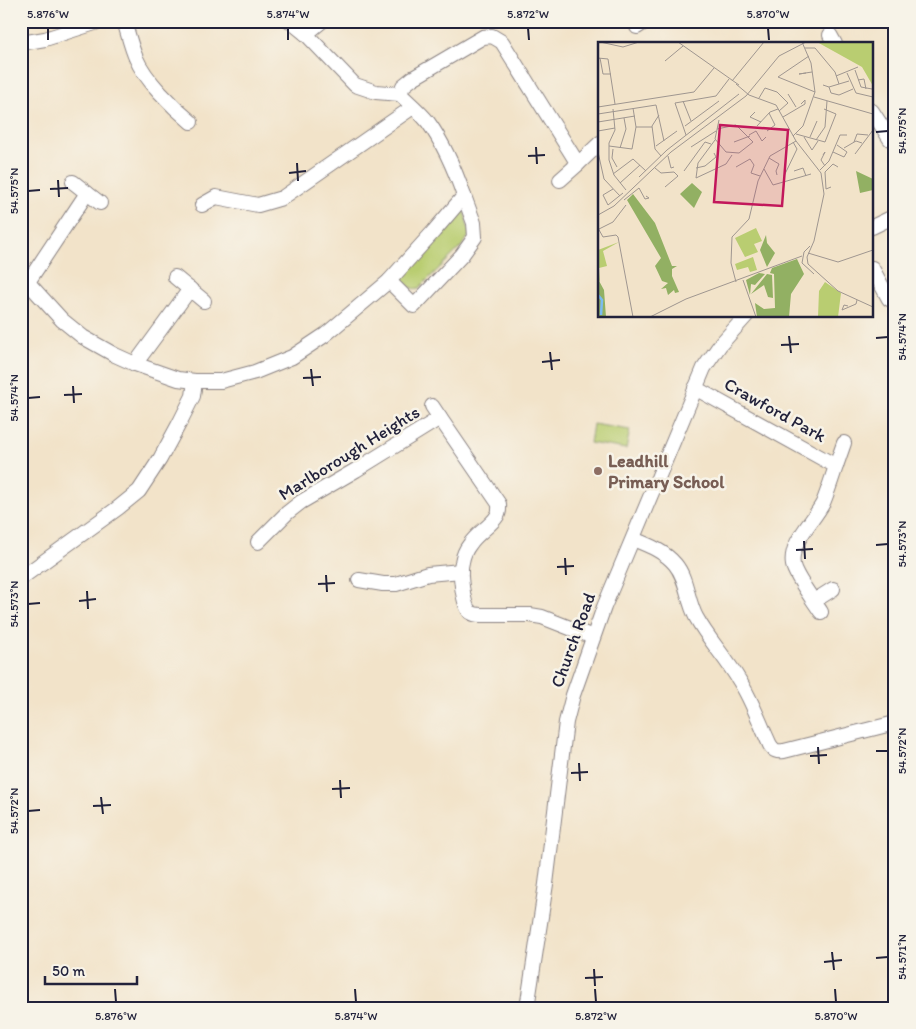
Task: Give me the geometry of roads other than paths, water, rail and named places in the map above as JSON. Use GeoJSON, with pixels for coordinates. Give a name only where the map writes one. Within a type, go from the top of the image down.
{"type":"FeatureCollection","features":[{"type":"Feature","properties":{"kind":"street"},"geometry":{"type":"LineString","coordinates":[[21,43],[45,39],[101,21]]}},
{"type":"Feature","properties":{"kind":"street"},"geometry":{"type":"LineString","coordinates":[[124,21],[136,59],[148,78],[192,122]]}},
{"type":"Feature","properties":{"kind":"street"},"geometry":{"type":"LineString","coordinates":[[290,21],[306,34],[355,85],[376,92],[400,94],[414,107],[427,121],[446,153],[457,177],[474,223],[475,236],[462,255],[414,306],[389,281]]}},
{"type":"Feature","properties":{"kind":"street"},"geometry":{"type":"LineString","coordinates":[[306,34],[322,21]]}},
{"type":"Feature","properties":{"kind":"street"},"geometry":{"type":"LineString","coordinates":[[400,94],[403,86],[413,78],[482,37],[492,36],[502,42],[578,164]]}},
{"type":"Feature","properties":{"kind":"street"},"geometry":{"type":"LineString","coordinates":[[202,205],[216,197],[258,205],[282,198],[414,107]]}},
{"type":"Feature","properties":{"kind":"street"},"geometry":{"type":"LineString","coordinates":[[874,114],[890,139]]}},
{"type":"Feature","properties":{"kind":"street"},"geometry":{"type":"LineString","coordinates":[[560,180],[598,146]]}},
{"type":"Feature","properties":{"kind":"street"},"geometry":{"type":"LineString","coordinates":[[73,182],[100,203]]}},
{"type":"Feature","properties":{"kind":"street"},"geometry":{"type":"LineString","coordinates":[[87,193],[24,278],[62,320],[83,337],[135,364],[178,379],[195,381],[220,381],[255,372],[292,357],[326,335],[389,281],[464,196]]}},
{"type":"Feature","properties":{"kind":"street"},"geometry":{"type":"LineString","coordinates":[[874,226],[895,216]]}},
{"type":"Feature","properties":{"kind":"street"},"geometry":{"type":"LineString","coordinates":[[874,272],[889,299]]}},
{"type":"Feature","properties":{"kind":"street"},"geometry":{"type":"LineString","coordinates":[[175,277],[204,301]]}},
{"type":"Feature","properties":{"kind":"street"},"geometry":{"type":"LineString","coordinates":[[135,364],[190,290]]}},
{"type":"Feature","properties":{"kind":"street","name":"Church Road"},"geometry":{"type":"LineString","coordinates":[[526,1008],[546,884],[566,722],[572,694],[593,636],[704,368],[720,345],[744,318]]}},
{"type":"Feature","properties":{"kind":"street"},"geometry":{"type":"LineString","coordinates":[[21,578],[139,491],[160,459],[180,422],[193,396],[195,381]]}},
{"type":"Feature","properties":{"kind":"street","name":"Crawford Park"},"geometry":{"type":"LineString","coordinates":[[695,388],[836,466]]}},
{"type":"Feature","properties":{"kind":"street","name":"Marlborough Heights"},"geometry":{"type":"LineString","coordinates":[[258,542],[301,502],[356,470],[436,412],[499,504],[498,516],[478,534],[470,544],[463,559],[461,571],[466,607],[470,612],[481,615],[530,615],[542,617],[593,636]]}},
{"type":"Feature","properties":{"kind":"street","name":"Crawford Park"},"geometry":{"type":"LineString","coordinates":[[833,589],[818,606],[795,572],[792,564],[793,554],[801,535],[815,517],[823,502],[844,443]]}},
{"type":"Feature","properties":{"kind":"street"},"geometry":{"type":"LineString","coordinates":[[633,539],[668,556],[677,566],[695,615],[702,628],[740,681],[773,750],[778,752],[784,751],[895,723]]}},
{"type":"Feature","properties":{"kind":"street"},"geometry":{"type":"LineString","coordinates":[[359,580],[396,584],[428,574],[461,571]]}},
{"type":"Feature","properties":{"kind":"place","name":"Leadhill Primary School"},"geometry":{"type":"Point","coordinates":[598,471]}}]}
